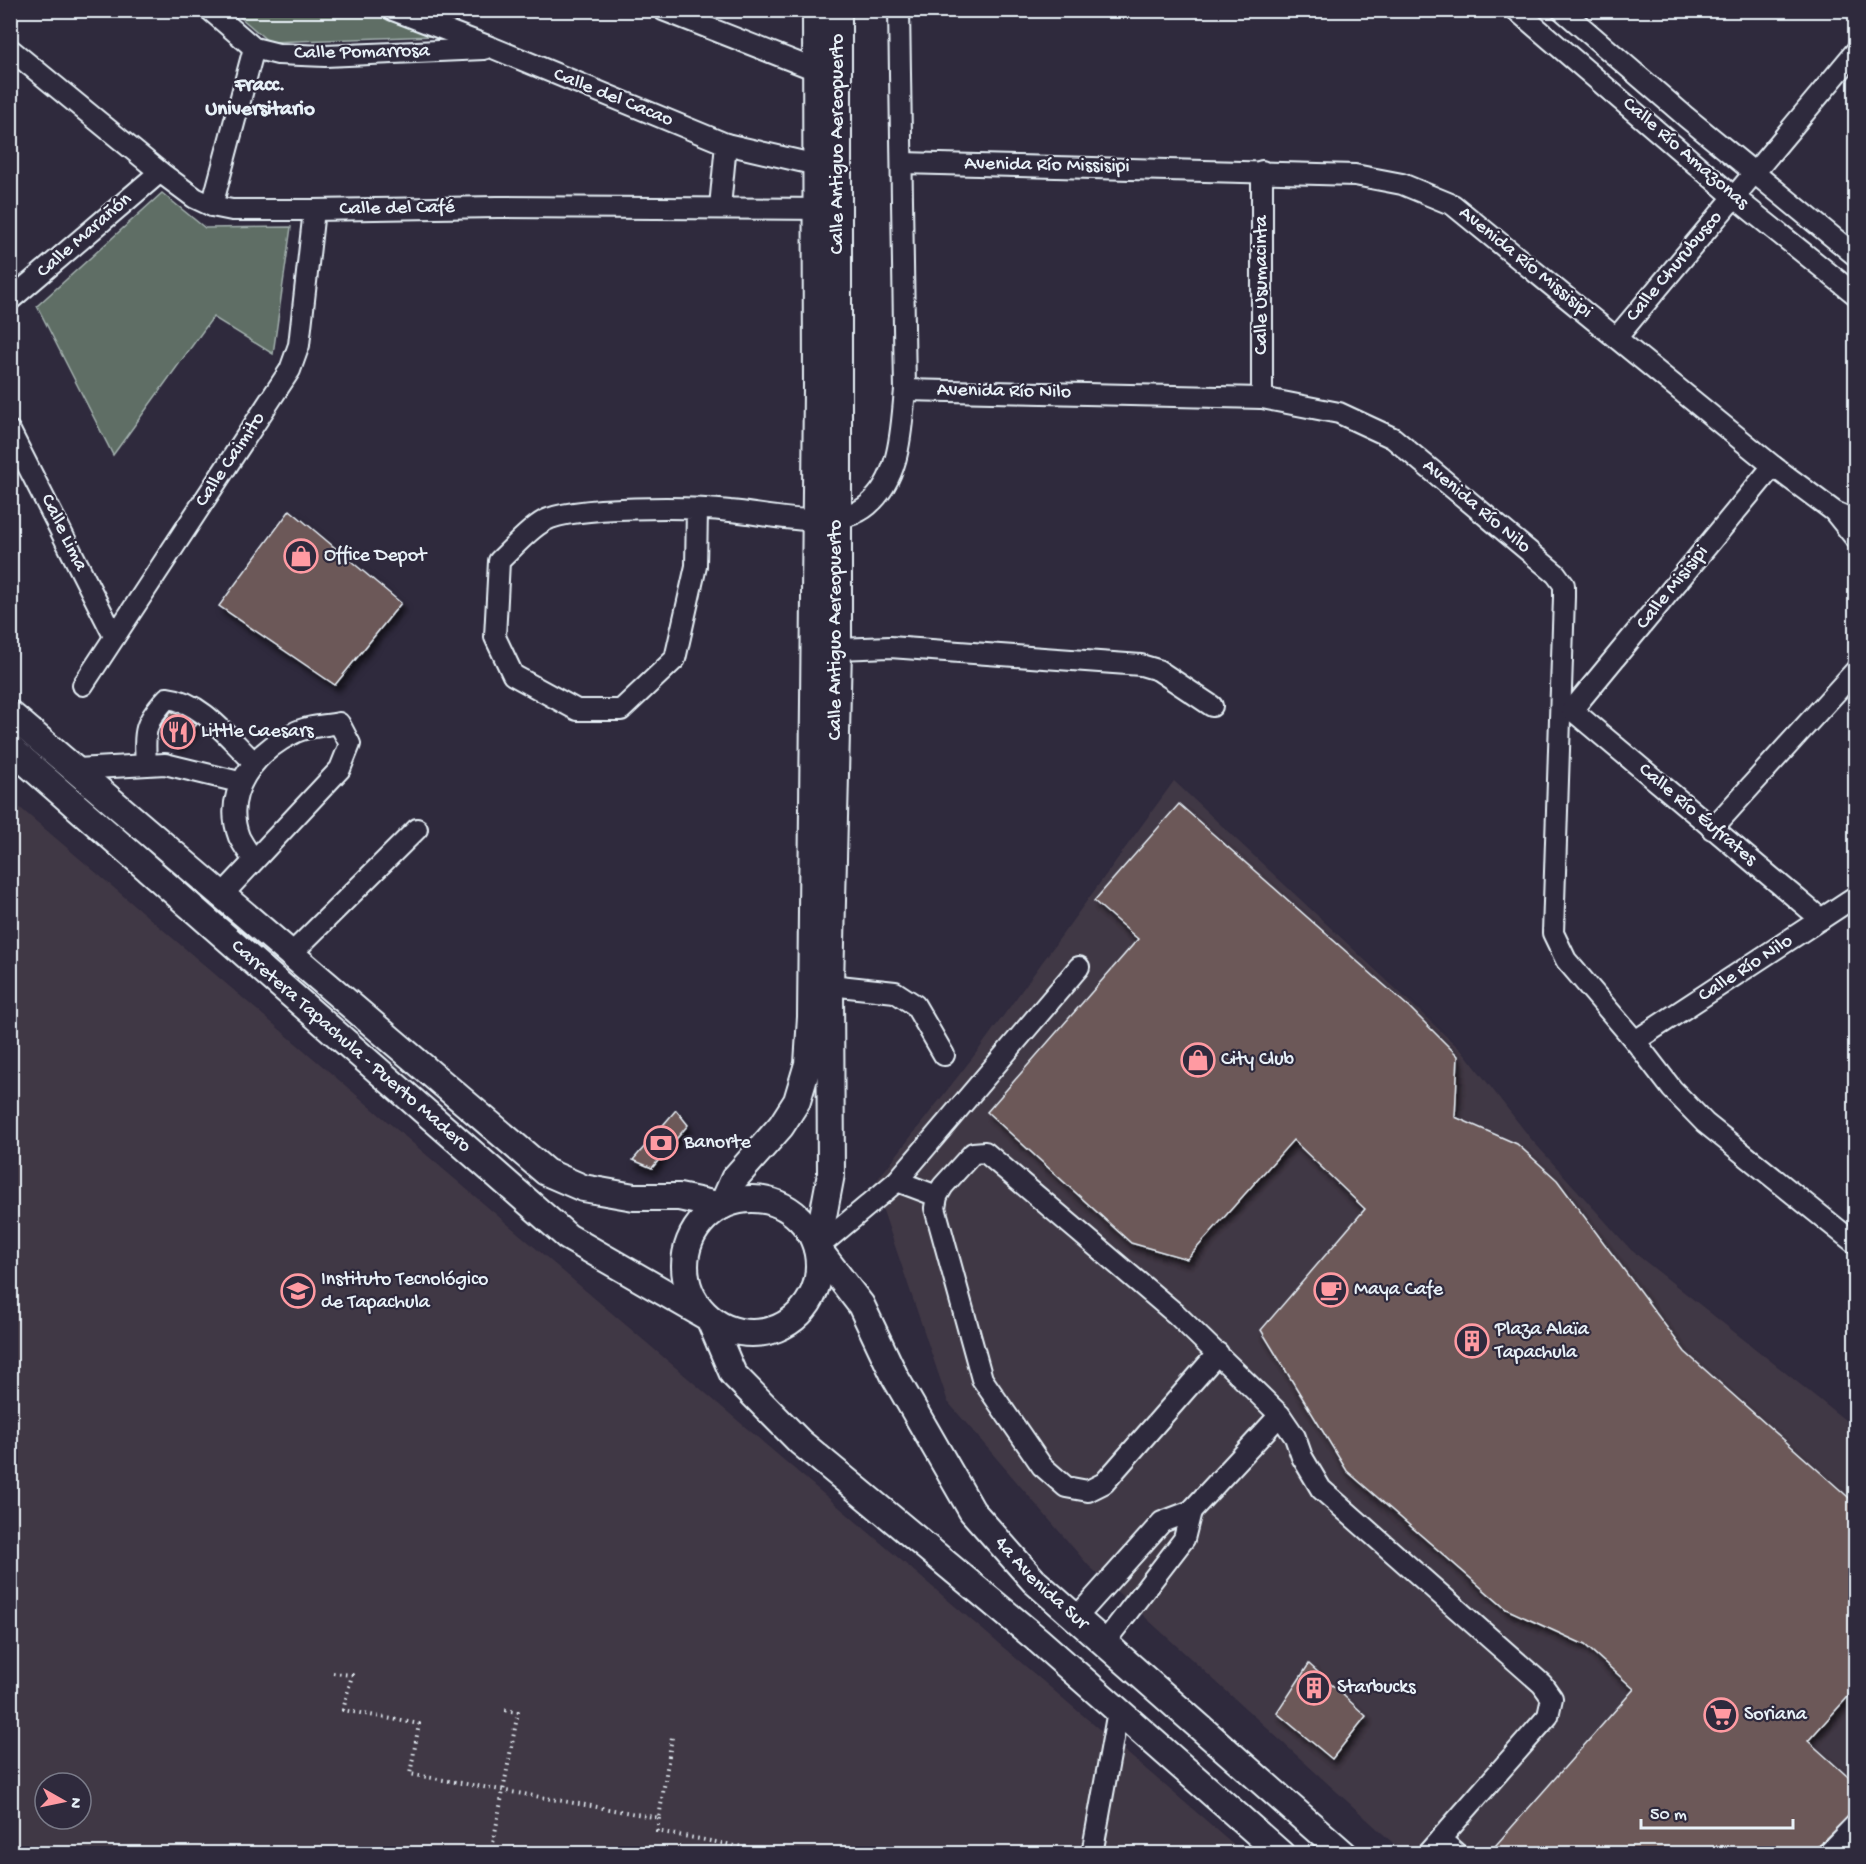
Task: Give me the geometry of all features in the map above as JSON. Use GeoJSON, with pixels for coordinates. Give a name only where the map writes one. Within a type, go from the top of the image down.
{"type":"FeatureCollection","features":[{"type":"Feature","properties":{"kind":"main road","name":"Calle Antiguo Aereopuerto"},"geometry":{"type":"LineString","coordinates":[[722,1206],[734,1179],[781,1126],[797,1101],[808,1064],[826,520],[827,70],[816,10]]}},
{"type":"Feature","properties":{"kind":"main road","name":"Calle Antiguo Aereopuerto"},"geometry":{"type":"LineString","coordinates":[[827,70],[838,10]]}},
{"type":"Feature","properties":{"kind":"main road","name":"Calle Antiguo Aereopuerto"},"geometry":{"type":"LineString","coordinates":[[817,1248],[831,1174],[830,986],[838,649],[826,520]]}},
{"type":"Feature","properties":{"kind":"main road","name":"Carretera Tapachula - Puerto Madero"},"geometry":{"type":"LineString","coordinates":[[10,714],[546,1172],[583,1188],[634,1197],[679,1197],[722,1206]]}},
{"type":"Feature","properties":{"kind":"main road","name":"Carretera Tapachula - Puerto Madero"},"geometry":{"type":"LineString","coordinates":[[10,748],[568,1236],[710,1318]]}},
{"type":"Feature","properties":{"kind":"main road"},"geometry":{"type":"LineString","coordinates":[[745,1199],[768,1201],[790,1210],[806,1227],[817,1248],[819,1269],[814,1290],[804,1308],[789,1323],[770,1331],[748,1334],[728,1329],[710,1318],[695,1302],[686,1281],[685,1259],[691,1237],[704,1219],[722,1206],[745,1199]]}},
{"type":"Feature","properties":{"kind":"main road","name":"4a Avenida Sur"},"geometry":{"type":"LineString","coordinates":[[817,1248],[861,1305],[896,1377],[972,1511],[1034,1581],[1344,1854]]}},
{"type":"Feature","properties":{"kind":"main road","name":"4a Avenida Sur"},"geometry":{"type":"LineString","coordinates":[[710,1318],[733,1374],[800,1442],[1038,1640],[1281,1854]]}},
{"type":"Feature","properties":{"kind":"street","name":"Calle Pomarrosa"},"geometry":{"type":"LineString","coordinates":[[210,10],[254,48],[278,54],[326,56],[493,48]]}},
{"type":"Feature","properties":{"kind":"street","name":"Calle del Cacao"},"geometry":{"type":"LineString","coordinates":[[393,10],[493,48],[726,144],[827,165]]}},
{"type":"Feature","properties":{"kind":"street"},"geometry":{"type":"LineString","coordinates":[[663,10],[827,70]]}},
{"type":"Feature","properties":{"kind":"street"},"geometry":{"type":"LineString","coordinates":[[697,510],[696,566],[675,659],[621,710],[577,710],[513,675],[495,637],[499,561],[545,520],[593,510],[697,510],[727,510],[826,520],[868,505],[892,474],[900,441],[904,390],[899,10]]}},
{"type":"Feature","properties":{"kind":"street","name":"Calle Río Amazonas"},"geometry":{"type":"LineString","coordinates":[[1516,10],[1734,197],[1856,295]]}},
{"type":"Feature","properties":{"kind":"street","name":"Calle Río Amazonas"},"geometry":{"type":"LineString","coordinates":[[1562,10],[1856,256]]}},
{"type":"Feature","properties":{"kind":"street"},"geometry":{"type":"LineString","coordinates":[[212,206],[254,48]]}},
{"type":"Feature","properties":{"kind":"street","name":"Calle del Café"},"geometry":{"type":"LineString","coordinates":[[10,49],[195,198],[212,206],[232,210],[720,207],[827,209]]}},
{"type":"Feature","properties":{"kind":"street","name":"Calle Churubusco"},"geometry":{"type":"LineString","coordinates":[[1617,337],[1856,51]]}},
{"type":"Feature","properties":{"kind":"street"},"geometry":{"type":"LineString","coordinates":[[720,207],[726,144]]}},
{"type":"Feature","properties":{"kind":"street","name":"Avenida Río Missisipi"},"geometry":{"type":"LineString","coordinates":[[902,163],[1262,171],[1355,175],[1402,184],[1453,205],[1773,466],[1835,512],[1856,521]]}},
{"type":"Feature","properties":{"kind":"street","name":"Calle Usumacinta"},"geometry":{"type":"LineString","coordinates":[[1262,171],[1262,398]]}},
{"type":"Feature","properties":{"kind":"street","name":"Calle Marañón"},"geometry":{"type":"LineString","coordinates":[[10,300],[160,172]]}},
{"type":"Feature","properties":{"kind":"street","name":"Calle Caimito"},"geometry":{"type":"LineString","coordinates":[[83,685],[290,370],[299,345],[314,210]]}},
{"type":"Feature","properties":{"kind":"street","name":"Avenida Río Nilo"},"geometry":{"type":"LineString","coordinates":[[904,390],[1262,398],[1339,413],[1393,438],[1556,574],[1564,585],[1566,710],[1553,933],[1566,960],[1635,1041],[1671,1089],[1705,1123],[1856,1244]]}},
{"type":"Feature","properties":{"kind":"street","name":"Calle Lima"},"geometry":{"type":"LineString","coordinates":[[10,431],[114,636]]}},
{"type":"Feature","properties":{"kind":"street","name":"Calle Misisipi"},"geometry":{"type":"LineString","coordinates":[[1566,710],[1773,466]]}},
{"type":"Feature","properties":{"kind":"street","name":"Avenida Río Missisipi"},"geometry":{"type":"LineString","coordinates":[[1835,512],[1855,539]]}},
{"type":"Feature","properties":{"kind":"street"},"geometry":{"type":"LineString","coordinates":[[838,649],[890,647],[1141,665],[1158,670],[1212,706]]}},
{"type":"Feature","properties":{"kind":"street"},"geometry":{"type":"LineString","coordinates":[[1712,829],[1856,670]]}},
{"type":"Feature","properties":{"kind":"street"},"geometry":{"type":"LineString","coordinates":[[146,764],[145,739],[149,717],[167,698],[181,700],[195,707],[254,762]]}},
{"type":"Feature","properties":{"kind":"street","name":"Calle Río Éufrates"},"geometry":{"type":"LineString","coordinates":[[1566,710],[1821,919]]}},
{"type":"Feature","properties":{"kind":"street"},"geometry":{"type":"LineString","coordinates":[[223,894],[254,861],[340,769],[350,744],[339,723],[295,732],[254,762],[239,782],[233,812],[240,837],[254,861]]}},
{"type":"Feature","properties":{"kind":"street"},"geometry":{"type":"LineString","coordinates":[[77,769],[165,764],[239,782]]}},
{"type":"Feature","properties":{"kind":"street"},"geometry":{"type":"LineString","coordinates":[[292,953],[417,830]]}},
{"type":"Feature","properties":{"kind":"street","name":"Calle Río Nilo"},"geometry":{"type":"LineString","coordinates":[[1635,1041],[1856,896]]}},
{"type":"Feature","properties":{"kind":"street"},"geometry":{"type":"LineString","coordinates":[[817,1248],[897,1181],[1079,967]]}},
{"type":"Feature","properties":{"kind":"street"},"geometry":{"type":"LineString","coordinates":[[830,986],[895,992],[915,1005],[944,1055]]}},
{"type":"Feature","properties":{"kind":"street"},"geometry":{"type":"LineString","coordinates":[[1218,1353],[1104,1483],[1088,1491],[1066,1487],[1042,1466],[982,1379],[935,1208],[937,1196],[973,1153],[985,1152],[1218,1353],[1280,1415],[1295,1437],[1302,1457],[1321,1489],[1542,1684],[1552,1698],[1548,1716],[1433,1846],[1457,1854]]}},
{"type":"Feature","properties":{"kind":"street"},"geometry":{"type":"LineString","coordinates":[[897,1181],[937,1196]]}},
{"type":"Feature","properties":{"kind":"street"},"geometry":{"type":"LineString","coordinates":[[1075,1618],[1162,1522],[1191,1511],[1280,1415]]}},
{"type":"Feature","properties":{"kind":"street"},"geometry":{"type":"LineString","coordinates":[[1104,1643],[1184,1539],[1191,1511]]}},
{"type":"Feature","properties":{"kind":"street"},"geometry":{"type":"LineString","coordinates":[[1092,1854],[1118,1711]]}},
{"type":"Feature","properties":{"kind":"street"},"geometry":{"type":"LineString","coordinates":[[1827,1854],[1856,1824]]}},
{"type":"Feature","properties":{"kind":"path"},"geometry":{"type":"LineString","coordinates":[[333,1673],[351,1675],[343,1710],[419,1724],[410,1774],[659,1818]]}},
{"type":"Feature","properties":{"kind":"path"},"geometry":{"type":"LineString","coordinates":[[476,1849],[490,1854],[518,1712],[503,1710]]}},
{"type":"Feature","properties":{"kind":"path"},"geometry":{"type":"LineString","coordinates":[[672,1737],[657,1831],[780,1854]]}},
{"type":"Feature","properties":{"kind":"shaded area"},"geometry":{"type":"Polygon","coordinates":[[[1174,781],[1465,1054],[1531,1139],[1631,1250],[1855,1428],[1855,1845],[1847,1854],[1404,1853],[1089,1566],[948,1402],[874,1184],[977,1052],[1174,781]]]}},
{"type":"Feature","properties":{"kind":"shaded area","name":"Instituto Tecnológico de Tapachula"},"geometry":{"type":"Polygon","coordinates":[[[11,800],[1244,1853],[11,1853],[11,800]]]}},
{"type":"Feature","properties":{"kind":"green space"},"geometry":{"type":"Polygon","coordinates":[[[233,11],[364,11],[435,36],[269,42],[233,11]]]}},
{"type":"Feature","properties":{"kind":"green space"},"geometry":{"type":"Polygon","coordinates":[[[162,193],[205,228],[291,227],[273,354],[213,317],[113,455],[37,306],[162,193]]]}},
{"type":"Feature","properties":{"kind":"building","name":"Office Depot"},"geometry":{"type":"Polygon","coordinates":[[[290,510],[401,603],[335,685],[219,606],[290,510]]]}},
{"type":"Feature","properties":{"kind":"building"},"geometry":{"type":"Polygon","coordinates":[[[171,711],[197,724],[179,746],[160,728],[171,711]]]}},
{"type":"Feature","properties":{"kind":"building"},"geometry":{"type":"Polygon","coordinates":[[[1179,804],[1410,1008],[1458,1056],[1455,1117],[1517,1144],[1557,1180],[1685,1352],[1856,1504],[1856,1688],[1808,1741],[1856,1784],[1856,1809],[1818,1846],[1815,1854],[1488,1854],[1634,1689],[1585,1645],[1506,1609],[1347,1471],[1261,1330],[1365,1209],[1293,1140],[1187,1259],[1131,1243],[987,1112],[1138,939],[1094,901],[1179,804]]]}},
{"type":"Feature","properties":{"kind":"building","name":"Banorte"},"geometry":{"type":"Polygon","coordinates":[[[676,1110],[688,1125],[652,1168],[633,1160],[676,1110]]]}},
{"type":"Feature","properties":{"kind":"building","name":"Starbucks"},"geometry":{"type":"Polygon","coordinates":[[[1309,1664],[1366,1716],[1332,1759],[1277,1713],[1309,1664]]]}},
{"type":"Feature","properties":{"kind":"place","name":"Office Depot"},"geometry":{"type":"Point","coordinates":[301,556]}},
{"type":"Feature","properties":{"kind":"place","name":"Little Caesars"},"geometry":{"type":"Point","coordinates":[178,732]}},
{"type":"Feature","properties":{"kind":"place","name":"City Club"},"geometry":{"type":"Point","coordinates":[1198,1060]}},
{"type":"Feature","properties":{"kind":"place","name":"Banorte"},"geometry":{"type":"Point","coordinates":[661,1143]}},
{"type":"Feature","properties":{"kind":"place","name":"Maya Cafe"},"geometry":{"type":"Point","coordinates":[1331,1290]}},
{"type":"Feature","properties":{"kind":"place","name":"Instituto Tecnológico de Tapachula"},"geometry":{"type":"Point","coordinates":[298,1291]}},
{"type":"Feature","properties":{"kind":"place","name":"Plaza Alaïa Tapachula"},"geometry":{"type":"Point","coordinates":[1472,1341]}},
{"type":"Feature","properties":{"kind":"place","name":"Starbucks"},"geometry":{"type":"Point","coordinates":[1314,1688]}},
{"type":"Feature","properties":{"kind":"place","name":"Soriana"},"geometry":{"type":"Point","coordinates":[1721,1715]}},
{"type":"Feature","properties":{"kind":"district","name":"Fracc. Universitario"},"geometry":{"type":"Point","coordinates":[260,98]}}]}
